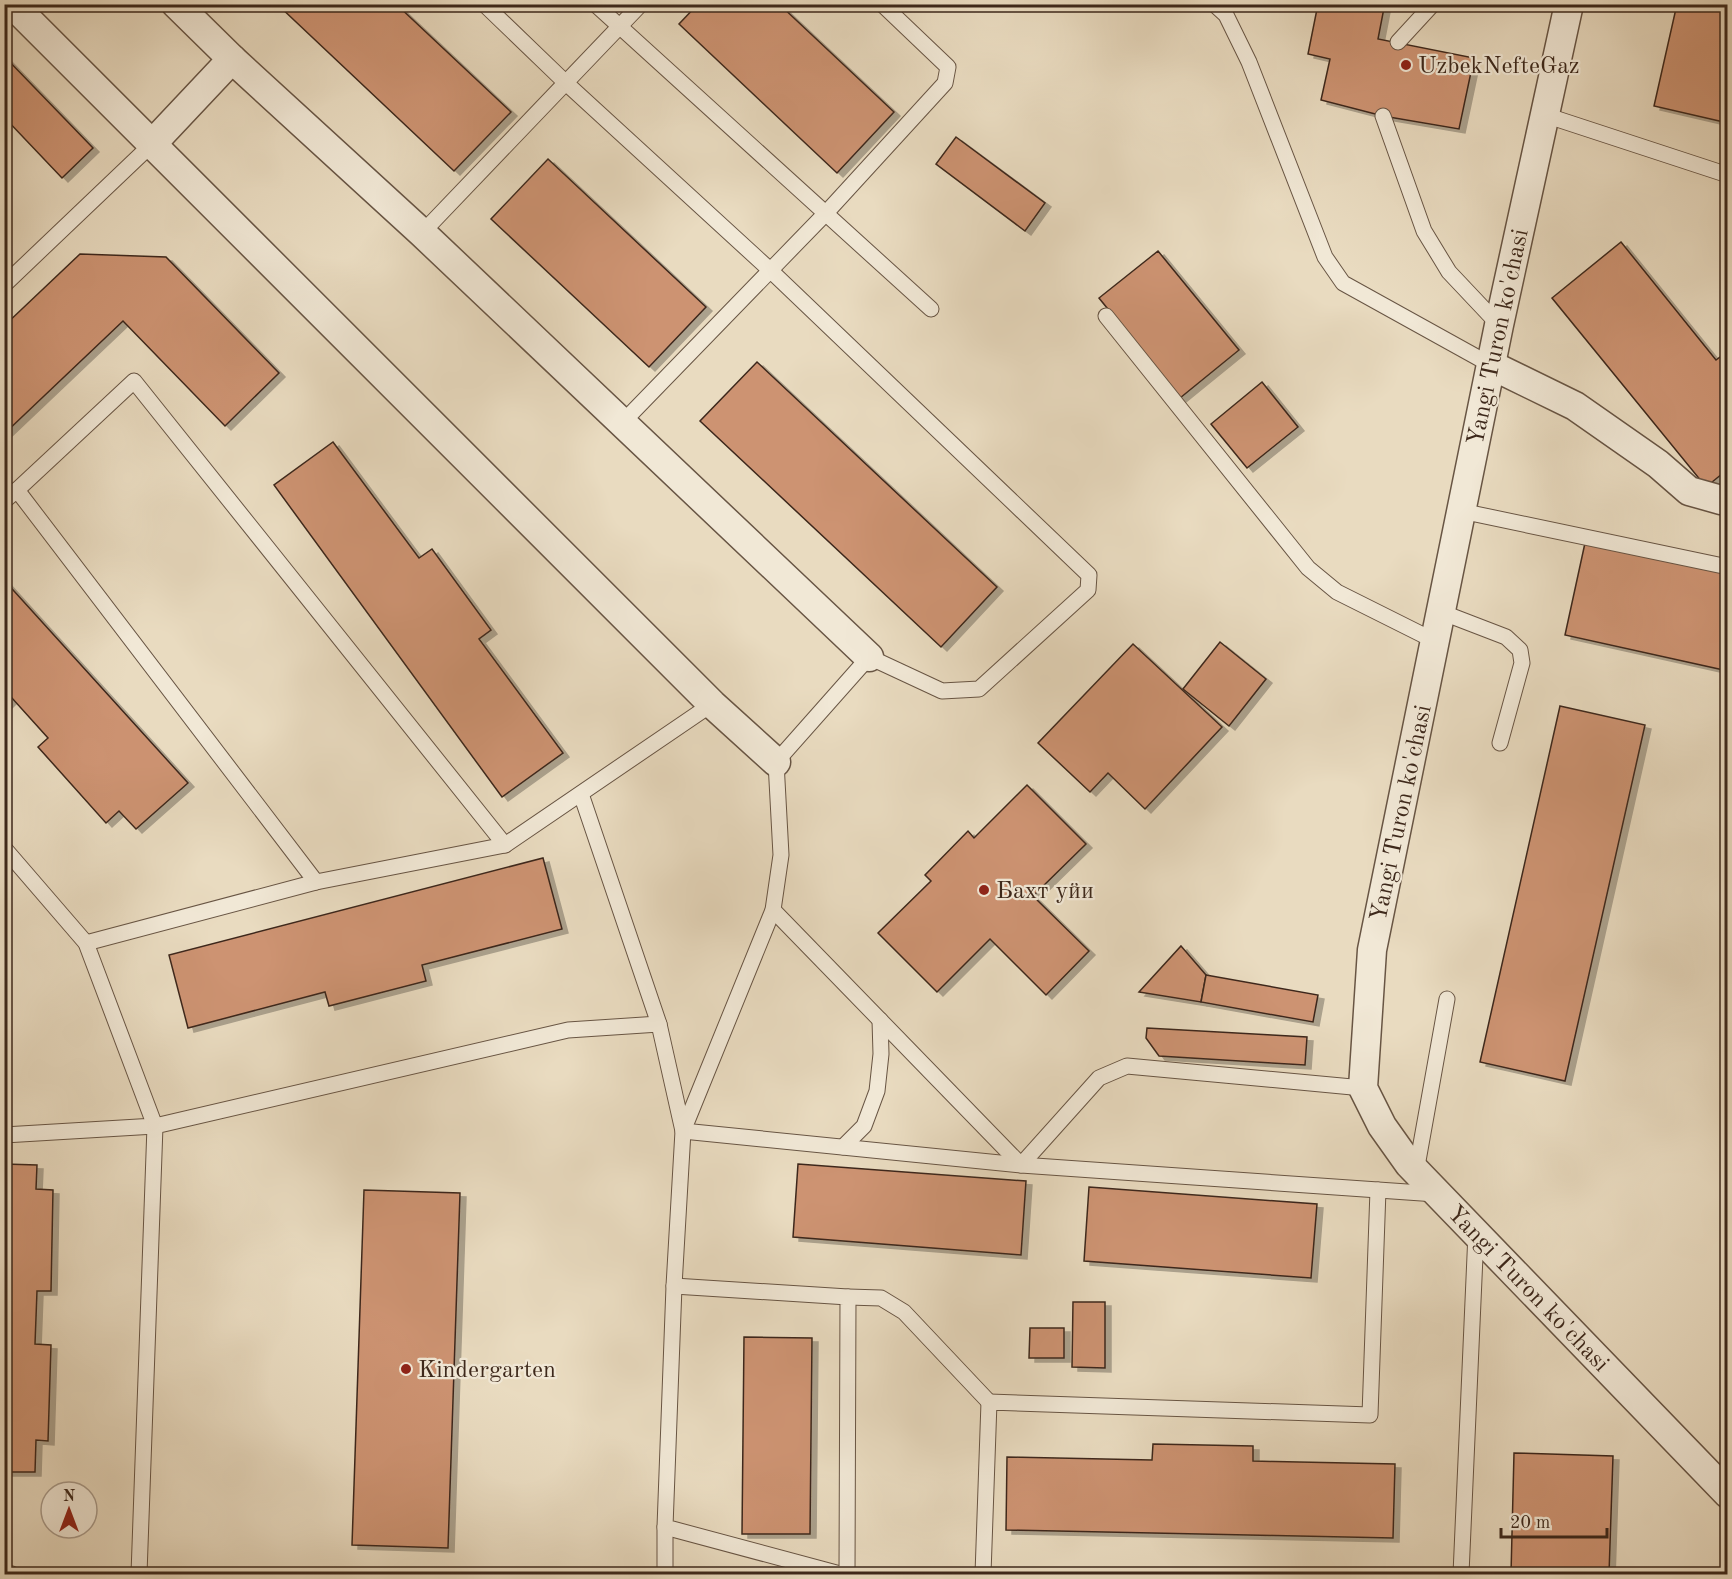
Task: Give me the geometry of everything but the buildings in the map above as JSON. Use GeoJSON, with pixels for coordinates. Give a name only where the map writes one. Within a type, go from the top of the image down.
{"type":"FeatureCollection","features":[{"type":"Feature","properties":{"kind":"street"},"geometry":{"type":"LineString","coordinates":[[12,4],[712,704],[776,762]]}},
{"type":"Feature","properties":{"kind":"street"},"geometry":{"type":"LineString","coordinates":[[176,4],[232,59],[422,233],[869,657]]}},
{"type":"Feature","properties":{"kind":"street","name":"Yangi Turon ko'chasi"},"geometry":{"type":"LineString","coordinates":[[1569,4],[1499,325],[1372,950],[1363,1088],[1382,1126],[1416,1172],[1728,1494]]}},
{"type":"Feature","properties":{"kind":"street"},"geometry":{"type":"LineString","coordinates":[[152,144],[232,59]]}},
{"type":"Feature","properties":{"kind":"street"},"geometry":{"type":"LineString","coordinates":[[1491,365],[1575,406],[1658,464],[1689,491],[1721,500],[1728,497]]}},
{"type":"Feature","properties":{"kind":"lane"},"geometry":{"type":"LineString","coordinates":[[484,4],[566,83],[770,270],[1089,575],[1088,590],[979,689],[942,691],[869,657],[776,762],[781,855],[773,910],[683,1131]]}},
{"type":"Feature","properties":{"kind":"lane"},"geometry":{"type":"LineString","coordinates":[[595,4],[931,309]]}},
{"type":"Feature","properties":{"kind":"lane"},"geometry":{"type":"LineString","coordinates":[[422,233],[641,4]]}},
{"type":"Feature","properties":{"kind":"lane"},"geometry":{"type":"LineString","coordinates":[[622,423],[826,213],[945,83],[948,67],[882,4]]}},
{"type":"Feature","properties":{"kind":"lane"},"geometry":{"type":"LineString","coordinates":[[1214,4],[1226,15],[1249,62],[1325,256],[1343,283],[1491,365]]}},
{"type":"Feature","properties":{"kind":"lane"},"geometry":{"type":"LineString","coordinates":[[1398,42],[1433,4]]}},
{"type":"Feature","properties":{"kind":"lane"},"geometry":{"type":"LineString","coordinates":[[1545,115],[1728,175]]}},
{"type":"Feature","properties":{"kind":"lane"},"geometry":{"type":"LineString","coordinates":[[1383,116],[1424,231],[1449,272],[1499,325]]}},
{"type":"Feature","properties":{"kind":"lane"},"geometry":{"type":"LineString","coordinates":[[4,285],[152,144]]}},
{"type":"Feature","properties":{"kind":"lane"},"geometry":{"type":"LineString","coordinates":[[1106,316],[1308,568],[1337,592],[1435,641]]}},
{"type":"Feature","properties":{"kind":"lane"},"geometry":{"type":"LineString","coordinates":[[4,501],[134,381],[505,846]]}},
{"type":"Feature","properties":{"kind":"lane"},"geometry":{"type":"LineString","coordinates":[[17,490],[316,882]]}},
{"type":"Feature","properties":{"kind":"lane"},"geometry":{"type":"LineString","coordinates":[[1461,511],[1728,567]]}},
{"type":"Feature","properties":{"kind":"lane"},"geometry":{"type":"LineString","coordinates":[[1441,612],[1506,636],[1520,650],[1522,663],[1500,743]]}},
{"type":"Feature","properties":{"kind":"lane"},"geometry":{"type":"LineString","coordinates":[[86,944],[316,882],[505,846],[712,704]]}},
{"type":"Feature","properties":{"kind":"lane"},"geometry":{"type":"LineString","coordinates":[[581,794],[659,1024],[683,1131],[664,1527],[665,1575]]}},
{"type":"Feature","properties":{"kind":"lane"},"geometry":{"type":"LineString","coordinates":[[4,848],[86,944],[155,1126],[139,1575]]}},
{"type":"Feature","properties":{"kind":"lane"},"geometry":{"type":"LineString","coordinates":[[773,910],[1020,1165]]}},
{"type":"Feature","properties":{"kind":"lane"},"geometry":{"type":"LineString","coordinates":[[1416,1172],[1447,999]]}},
{"type":"Feature","properties":{"kind":"lane"},"geometry":{"type":"LineString","coordinates":[[843,1147],[864,1126],[878,1091],[881,1054],[880,1020]]}},
{"type":"Feature","properties":{"kind":"lane"},"geometry":{"type":"LineString","coordinates":[[4,1135],[155,1126],[568,1030],[659,1024]]}},
{"type":"Feature","properties":{"kind":"lane"},"geometry":{"type":"LineString","coordinates":[[1020,1165],[1099,1078],[1127,1066],[1363,1088]]}},
{"type":"Feature","properties":{"kind":"lane"},"geometry":{"type":"LineString","coordinates":[[683,1131],[1020,1165],[1439,1195]]}},
{"type":"Feature","properties":{"kind":"lane"},"geometry":{"type":"LineString","coordinates":[[674,1286],[881,1298],[904,1312],[989,1402],[1370,1415],[1378,1190]]}},
{"type":"Feature","properties":{"kind":"lane"},"geometry":{"type":"LineString","coordinates":[[1461,1575],[1476,1233]]}},
{"type":"Feature","properties":{"kind":"lane"},"geometry":{"type":"LineString","coordinates":[[847,1575],[848,1297]]}},
{"type":"Feature","properties":{"kind":"lane"},"geometry":{"type":"LineString","coordinates":[[983,1575],[989,1402]]}},
{"type":"Feature","properties":{"kind":"lane"},"geometry":{"type":"LineString","coordinates":[[664,1527],[840,1575]]}},
{"type":"Feature","properties":{"kind":"lane"},"geometry":{"type":"LineString","coordinates":[[4,1572],[12,1575]]}},
{"type":"Feature","properties":{"kind":"place","name":"UzbekNefteGaz"},"geometry":{"type":"Point","coordinates":[1406,65]}},
{"type":"Feature","properties":{"kind":"place","name":"Бахт уйи"},"geometry":{"type":"Point","coordinates":[984,890]}},
{"type":"Feature","properties":{"kind":"place","name":"Kindergarten"},"geometry":{"type":"Point","coordinates":[406,1369]}}]}
